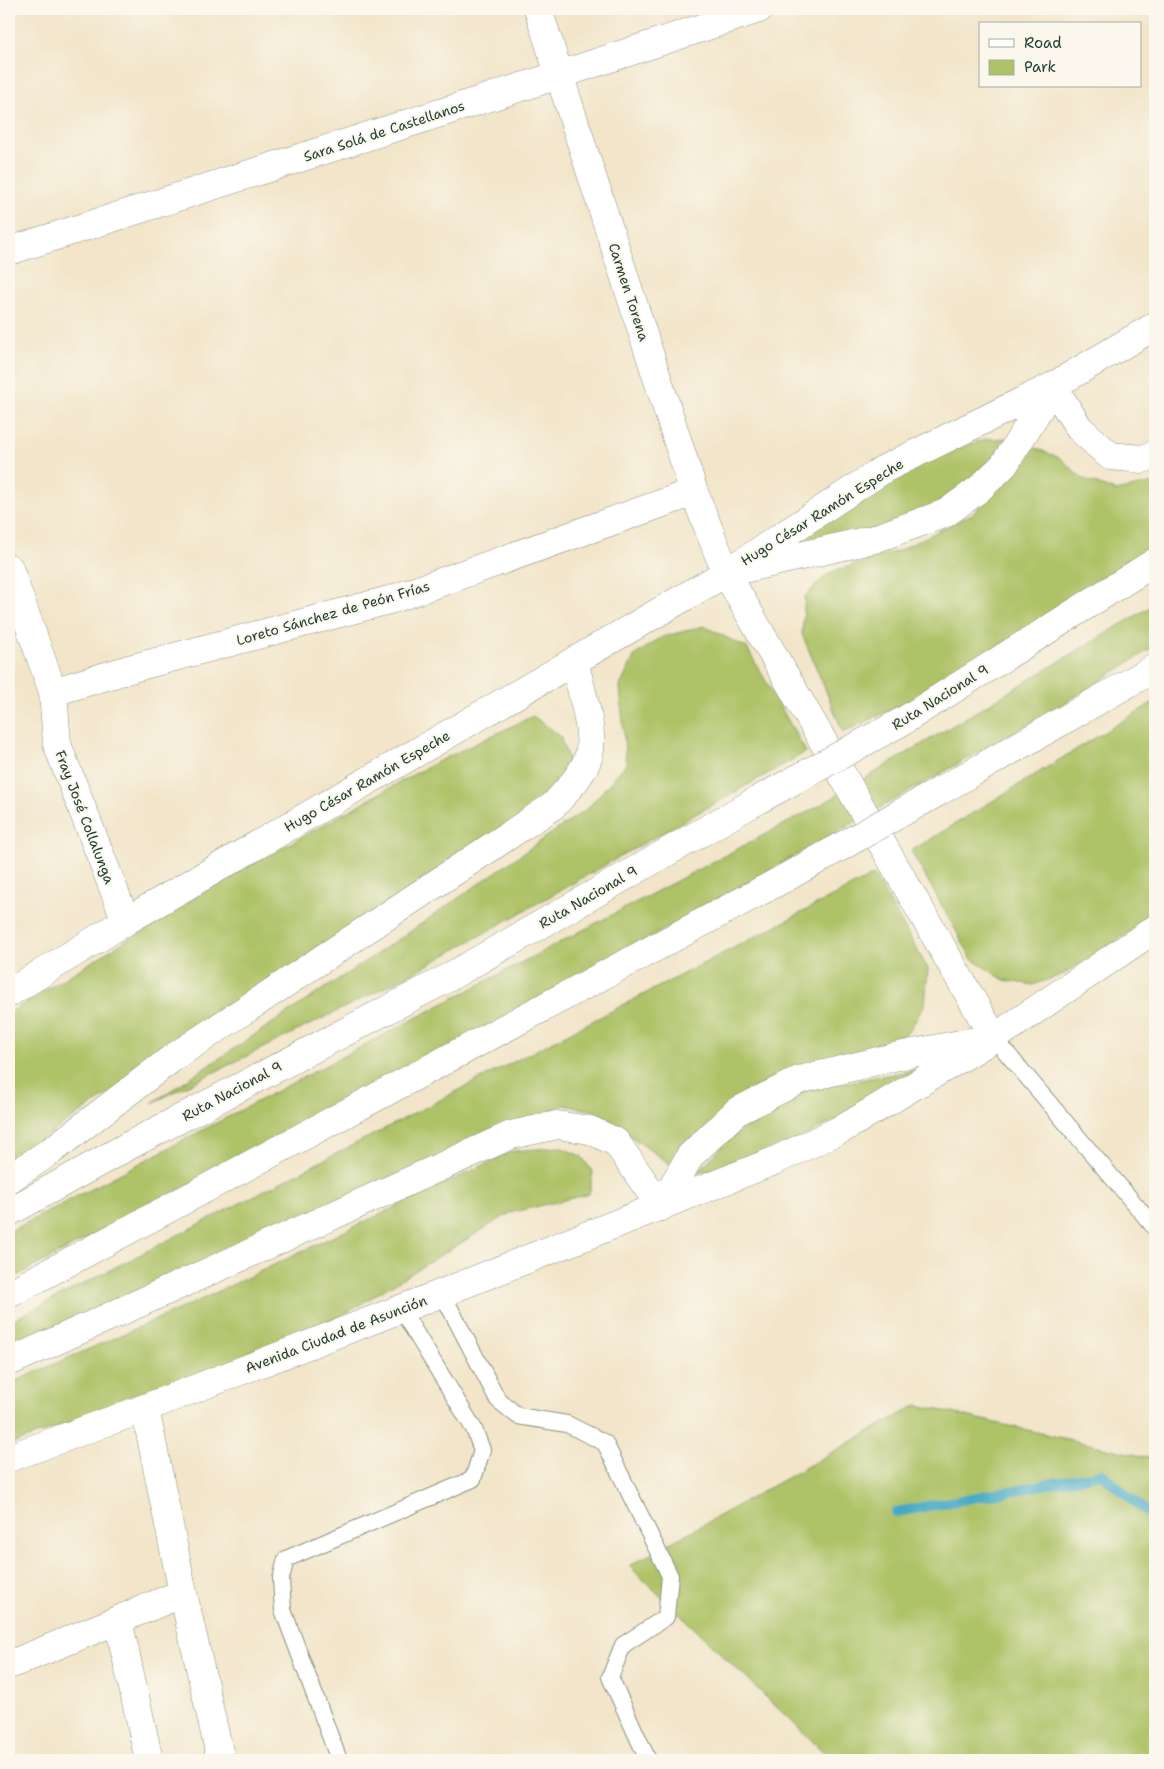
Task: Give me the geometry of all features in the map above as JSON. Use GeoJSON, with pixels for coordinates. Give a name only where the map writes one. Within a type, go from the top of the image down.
{"type":"FeatureCollection","features":[{"type":"Feature","properties":{"kind":"main road","name":"Carmen Torena"},"geometry":{"type":"LineString","coordinates":[[538,9],[694,492],[726,573],[994,1038]]}},
{"type":"Feature","properties":{"kind":"main road","name":"Sara Solá de Castellanos"},"geometry":{"type":"LineString","coordinates":[[9,251],[760,9]]}},
{"type":"Feature","properties":{"kind":"main road","name":"Hugo César Ramón Espeche"},"geometry":{"type":"LineString","coordinates":[[9,992],[126,921],[726,573],[884,469],[1053,386],[1155,326]]}},
{"type":"Feature","properties":{"kind":"main road","name":"Hugo César Ramón Espeche"},"geometry":{"type":"LineString","coordinates":[[726,573],[874,539],[946,512],[979,489],[1004,465],[1053,386]]}},
{"type":"Feature","properties":{"kind":"main road"},"geometry":{"type":"LineString","coordinates":[[1053,386],[1079,428],[1110,456],[1142,459],[1155,455]]}},
{"type":"Feature","properties":{"kind":"main road","name":"Loreto Sánchez de Peón Frías"},"geometry":{"type":"LineString","coordinates":[[53,692],[133,668],[392,599],[694,492]]}},
{"type":"Feature","properties":{"kind":"main road","name":"Ruta Nacional 9"},"geometry":{"type":"LineString","coordinates":[[9,1212],[130,1145],[444,980],[758,800],[902,721],[1155,562]]}},
{"type":"Feature","properties":{"kind":"main road","name":"Fray José Collalunga"},"geometry":{"type":"LineString","coordinates":[[9,568],[53,692],[57,744],[126,921]]}},
{"type":"Feature","properties":{"kind":"main road"},"geometry":{"type":"LineString","coordinates":[[9,1180],[52,1151],[171,1058],[553,806],[577,777],[589,755],[590,733],[574,661]]}},
{"type":"Feature","properties":{"kind":"main road"},"geometry":{"type":"LineString","coordinates":[[9,1294],[784,878],[1155,668]]}},
{"type":"Feature","properties":{"kind":"main road","name":"Avenida Ciudad de Asunción"},"geometry":{"type":"LineString","coordinates":[[9,1458],[146,1408],[401,1309],[774,1161],[844,1128],[994,1038],[1155,929]]}},
{"type":"Feature","properties":{"kind":"main road","name":"Avenida Ciudad de Asunción"},"geometry":{"type":"LineString","coordinates":[[661,1207],[690,1156],[736,1112],[799,1080],[898,1056],[994,1038]]}},
{"type":"Feature","properties":{"kind":"main road"},"geometry":{"type":"LineString","coordinates":[[9,1362],[511,1135],[557,1125],[590,1130],[616,1142],[661,1207]]}},
{"type":"Feature","properties":{"kind":"main road"},"geometry":{"type":"LineString","coordinates":[[146,1408],[183,1593],[221,1760]]}},
{"type":"Feature","properties":{"kind":"main road"},"geometry":{"type":"LineString","coordinates":[[9,1665],[183,1593]]}},
{"type":"Feature","properties":{"kind":"main road"},"geometry":{"type":"LineString","coordinates":[[118,1620],[149,1760]]}},
{"type":"Feature","properties":{"kind":"lane"},"geometry":{"type":"LineString","coordinates":[[994,1038],[1155,1228]]}},
{"type":"Feature","properties":{"kind":"lane"},"geometry":{"type":"LineString","coordinates":[[442,1293],[498,1400],[518,1416],[567,1424],[605,1443],[670,1576],[666,1617],[623,1644],[610,1677],[648,1760]]}},
{"type":"Feature","properties":{"kind":"lane"},"geometry":{"type":"LineString","coordinates":[[339,1760],[283,1610],[281,1579],[286,1559],[473,1480],[482,1450],[474,1428],[401,1309]]}},
{"type":"Feature","properties":{"kind":"green space"},"geometry":{"type":"Polygon","coordinates":[[[1007,438],[974,481],[928,511],[795,553],[789,545],[919,463],[985,439],[1007,438]]]}},
{"type":"Feature","properties":{"kind":"green space"},"geometry":{"type":"Polygon","coordinates":[[[1030,446],[1060,458],[1082,478],[1115,491],[1155,483],[1155,546],[913,700],[843,732],[802,634],[805,596],[829,573],[900,550],[974,513],[1030,446]]]}},
{"type":"Feature","properties":{"kind":"green space"},"geometry":{"type":"Polygon","coordinates":[[[1155,604],[1155,646],[1057,708],[607,962],[9,1280],[9,1232],[819,806],[1155,604]]]}},
{"type":"Feature","properties":{"kind":"green space"},"geometry":{"type":"Polygon","coordinates":[[[704,626],[747,648],[806,752],[408,976],[152,1103],[408,933],[588,808],[626,764],[620,686],[635,655],[662,637],[704,626]]]}},
{"type":"Feature","properties":{"kind":"green space"},"geometry":{"type":"Polygon","coordinates":[[[1155,701],[1155,916],[1066,973],[1033,985],[1004,980],[972,959],[911,851],[1155,701]]]}},
{"type":"Feature","properties":{"kind":"green space"},"geometry":{"type":"Polygon","coordinates":[[[533,716],[560,736],[570,765],[542,803],[9,1161],[9,1013],[212,887],[429,766],[533,716]]]}},
{"type":"Feature","properties":{"kind":"green space"},"geometry":{"type":"Polygon","coordinates":[[[874,875],[928,969],[925,1004],[909,1031],[883,1048],[805,1068],[674,1167],[595,1111],[564,1105],[512,1124],[9,1356],[9,1322],[874,875]]]}},
{"type":"Feature","properties":{"kind":"green space"},"geometry":{"type":"Polygon","coordinates":[[[916,1070],[923,1076],[735,1171],[697,1172],[727,1142],[762,1112],[814,1088],[916,1070]]]}},
{"type":"Feature","properties":{"kind":"green space"},"geometry":{"type":"Polygon","coordinates":[[[560,1147],[581,1156],[593,1172],[589,1194],[510,1213],[308,1336],[9,1445],[9,1384],[196,1302],[513,1151],[560,1147]]]}},
{"type":"Feature","properties":{"kind":"green space"},"geometry":{"type":"Polygon","coordinates":[[[917,1405],[1155,1459],[1155,1760],[832,1760],[629,1566],[917,1405]]]}},
{"type":"Feature","properties":{"kind":"waterway"},"geometry":{"type":"LineString","coordinates":[[896,1512],[1102,1474],[1155,1519]]}}]}
